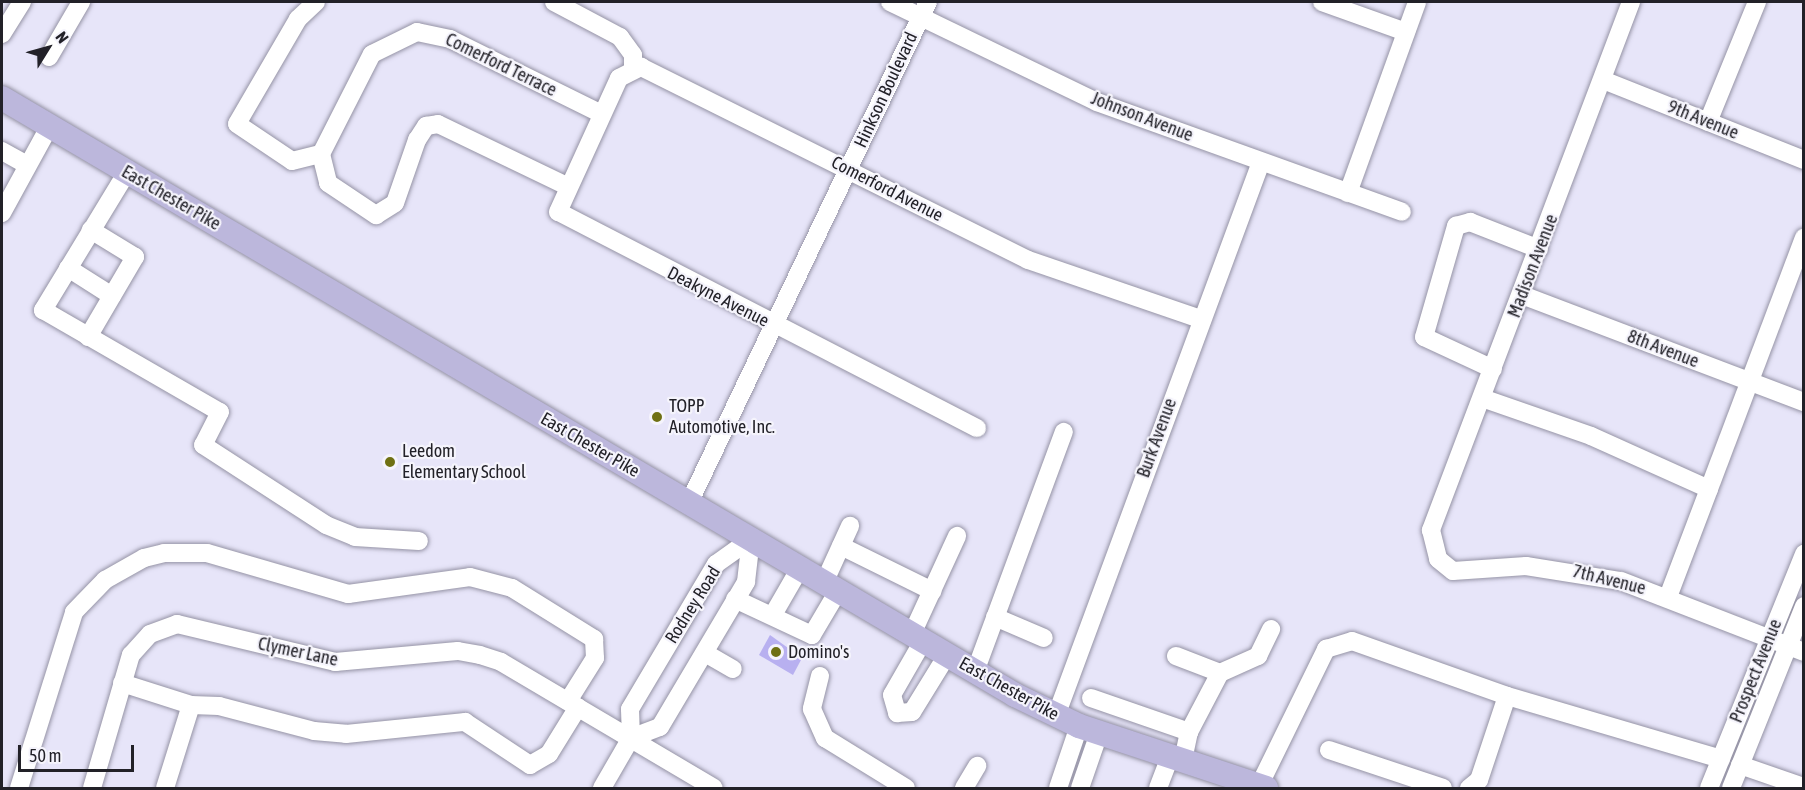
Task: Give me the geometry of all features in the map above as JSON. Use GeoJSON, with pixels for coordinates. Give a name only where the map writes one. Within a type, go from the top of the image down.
{"type":"FeatureCollection","features":[{"type":"Feature","properties":{"kind":"main road","name":"East Chester Pike"},"geometry":{"type":"LineString","coordinates":[[2,98],[975,672],[1056,716],[1262,787]]}},
{"type":"Feature","properties":{"kind":"street"},"geometry":{"type":"LineString","coordinates":[[2,34],[21,2]]}},
{"type":"Feature","properties":{"kind":"street"},"geometry":{"type":"LineString","coordinates":[[49,57],[81,2]]}},
{"type":"Feature","properties":{"kind":"street"},"geometry":{"type":"LineString","coordinates":[[316,2],[298,19],[237,124],[292,161],[321,154],[328,183],[376,214],[395,203],[417,140],[426,126],[438,124],[567,186]]}},
{"type":"Feature","properties":{"kind":"street"},"geometry":{"type":"LineString","coordinates":[[554,2],[620,37],[633,55],[633,68],[619,78],[600,113]]}},
{"type":"Feature","properties":{"kind":"street","name":"Johnson Avenue"},"geometry":{"type":"LineString","coordinates":[[890,2],[925,9],[1098,102],[1401,212]]}},
{"type":"Feature","properties":{"kind":"street"},"geometry":{"type":"LineString","coordinates":[[1322,2],[1406,32]]}},
{"type":"Feature","properties":{"kind":"street"},"geometry":{"type":"LineString","coordinates":[[1348,193],[1417,2]]}},
{"type":"Feature","properties":{"kind":"street","name":"Madison Avenue"},"geometry":{"type":"LineString","coordinates":[[1431,530],[1522,295],[1631,2]]}},
{"type":"Feature","properties":{"kind":"street"},"geometry":{"type":"LineString","coordinates":[[1708,122],[1757,2]]}},
{"type":"Feature","properties":{"kind":"street","name":"Hinkson Boulevard"},"geometry":{"type":"LineString","coordinates":[[688,503],[775,326],[925,9]]}},
{"type":"Feature","properties":{"kind":"street","name":"Comerford Terrace"},"geometry":{"type":"LineString","coordinates":[[321,154],[372,54],[417,32],[450,39],[600,113]]}},
{"type":"Feature","properties":{"kind":"street","name":"Comerford Avenue"},"geometry":{"type":"LineString","coordinates":[[633,68],[848,170],[1028,260],[1200,319]]}},
{"type":"Feature","properties":{"kind":"street","name":"9th Avenue"},"geometry":{"type":"LineString","coordinates":[[1603,80],[1803,160]]}},
{"type":"Feature","properties":{"kind":"street","name":"Deakyne Avenue"},"geometry":{"type":"LineString","coordinates":[[600,113],[558,202],[564,218],[977,428]]}},
{"type":"Feature","properties":{"kind":"street"},"geometry":{"type":"LineString","coordinates":[[2,213],[50,127]]}},
{"type":"Feature","properties":{"kind":"street"},"geometry":{"type":"LineString","coordinates":[[2,151],[27,165]]}},
{"type":"Feature","properties":{"kind":"street","name":"Burk Avenue"},"geometry":{"type":"LineString","coordinates":[[1056,716],[1200,319],[1261,162]]}},
{"type":"Feature","properties":{"kind":"street"},"geometry":{"type":"LineString","coordinates":[[127,172],[43,310],[219,412],[203,445],[326,525],[356,537],[419,541]]}},
{"type":"Feature","properties":{"kind":"street"},"geometry":{"type":"LineString","coordinates":[[1493,369],[1424,338],[1456,226],[1470,222],[1539,249]]}},
{"type":"Feature","properties":{"kind":"street"},"geometry":{"type":"LineString","coordinates":[[88,337],[135,257],[91,230]]}},
{"type":"Feature","properties":{"kind":"street"},"geometry":{"type":"LineString","coordinates":[[1668,597],[1747,381],[1803,237]]}},
{"type":"Feature","properties":{"kind":"street"},"geometry":{"type":"LineString","coordinates":[[68,268],[112,296]]}},
{"type":"Feature","properties":{"kind":"street","name":"8th Avenue"},"geometry":{"type":"LineString","coordinates":[[1522,295],[1803,402]]}},
{"type":"Feature","properties":{"kind":"street"},"geometry":{"type":"LineString","coordinates":[[1482,398],[1591,436],[1708,489]]}},
{"type":"Feature","properties":{"kind":"street"},"geometry":{"type":"LineString","coordinates":[[975,672],[1064,432]]}},
{"type":"Feature","properties":{"kind":"street"},"geometry":{"type":"LineString","coordinates":[[735,599],[774,613],[812,635],[831,587],[841,546],[850,526]]}},
{"type":"Feature","properties":{"kind":"street","name":"7th Avenue"},"geometry":{"type":"LineString","coordinates":[[1431,530],[1438,559],[1453,571],[1526,566],[1575,570],[1668,597],[1795,650]]}},
{"type":"Feature","properties":{"kind":"street"},"geometry":{"type":"LineString","coordinates":[[946,655],[915,708],[897,713],[892,695],[918,638],[932,591],[957,536]]}},
{"type":"Feature","properties":{"kind":"street","name":"Rodney Road"},"geometry":{"type":"LineString","coordinates":[[631,738],[660,727],[705,653],[746,582],[751,540]]}},
{"type":"Feature","properties":{"kind":"street","name":"Rodney Road"},"geometry":{"type":"LineString","coordinates":[[602,789],[631,738],[630,710],[716,564],[751,540]]}},
{"type":"Feature","properties":{"kind":"street"},"geometry":{"type":"LineString","coordinates":[[841,546],[932,591]]}},
{"type":"Feature","properties":{"kind":"street"},"geometry":{"type":"LineString","coordinates":[[19,789],[75,612],[105,580],[144,558],[164,553],[207,553],[348,594],[470,577],[521,591],[594,639],[595,658],[549,754],[530,765],[465,722],[453,720],[346,734],[191,705],[122,683]]}},
{"type":"Feature","properties":{"kind":"street","name":"Prospect Avenue"},"geometry":{"type":"LineString","coordinates":[[1710,789],[1803,554]]}},
{"type":"Feature","properties":{"kind":"street"},"geometry":{"type":"LineString","coordinates":[[774,613],[800,568]]}},
{"type":"Feature","properties":{"kind":"street","name":"Prospect Avenue"},"geometry":{"type":"LineString","coordinates":[[1731,789],[1740,765],[1795,650],[1803,606]]}},
{"type":"Feature","properties":{"kind":"street"},"geometry":{"type":"LineString","coordinates":[[995,617],[1044,638]]}},
{"type":"Feature","properties":{"kind":"street","name":"Clymer Lane"},"geometry":{"type":"LineString","coordinates":[[92,789],[122,683],[139,643],[177,624],[335,662],[458,651],[480,655],[573,704],[714,789]]}},
{"type":"Feature","properties":{"kind":"street"},"geometry":{"type":"LineString","coordinates":[[1158,789],[1181,760],[1189,732],[1220,673],[1258,656],[1271,629]]}},
{"type":"Feature","properties":{"kind":"street"},"geometry":{"type":"LineString","coordinates":[[1262,787],[1326,649],[1352,641],[1507,696],[1721,759]]}},
{"type":"Feature","properties":{"kind":"street"},"geometry":{"type":"LineString","coordinates":[[705,653],[733,669]]}},
{"type":"Feature","properties":{"kind":"street"},"geometry":{"type":"LineString","coordinates":[[1176,656],[1220,673]]}},
{"type":"Feature","properties":{"kind":"street"},"geometry":{"type":"LineString","coordinates":[[820,676],[812,709],[825,738],[906,789]]}},
{"type":"Feature","properties":{"kind":"street"},"geometry":{"type":"LineString","coordinates":[[1469,789],[1479,780],[1507,696]]}},
{"type":"Feature","properties":{"kind":"street"},"geometry":{"type":"LineString","coordinates":[[1091,698],[1189,732]]}},
{"type":"Feature","properties":{"kind":"street"},"geometry":{"type":"LineString","coordinates":[[165,789],[191,705]]}},
{"type":"Feature","properties":{"kind":"street"},"geometry":{"type":"LineString","coordinates":[[1058,789],[1113,705]]}},
{"type":"Feature","properties":{"kind":"street"},"geometry":{"type":"LineString","coordinates":[[1140,746],[1148,718]]}},
{"type":"Feature","properties":{"kind":"street"},"geometry":{"type":"LineString","coordinates":[[1080,789],[1094,731]]}},
{"type":"Feature","properties":{"kind":"street"},"geometry":{"type":"LineString","coordinates":[[1329,750],[1443,789]]}},
{"type":"Feature","properties":{"kind":"street"},"geometry":{"type":"LineString","coordinates":[[1740,765],[1803,787]]}},
{"type":"Feature","properties":{"kind":"street"},"geometry":{"type":"LineString","coordinates":[[964,789],[977,766]]}},
{"type":"Feature","properties":{"kind":"building","name":"Domino's"},"geometry":{"type":"Polygon","coordinates":[[[770,635],[802,658],[793,675],[759,655],[770,635]]]}},
{"type":"Feature","properties":{"kind":"place","name":"TOPP Automotive, Inc."},"geometry":{"type":"Point","coordinates":[657,417]}},
{"type":"Feature","properties":{"kind":"place","name":"Leedom Elementary School"},"geometry":{"type":"Point","coordinates":[390,462]}},
{"type":"Feature","properties":{"kind":"place","name":"Domino's"},"geometry":{"type":"Point","coordinates":[776,652]}}]}
